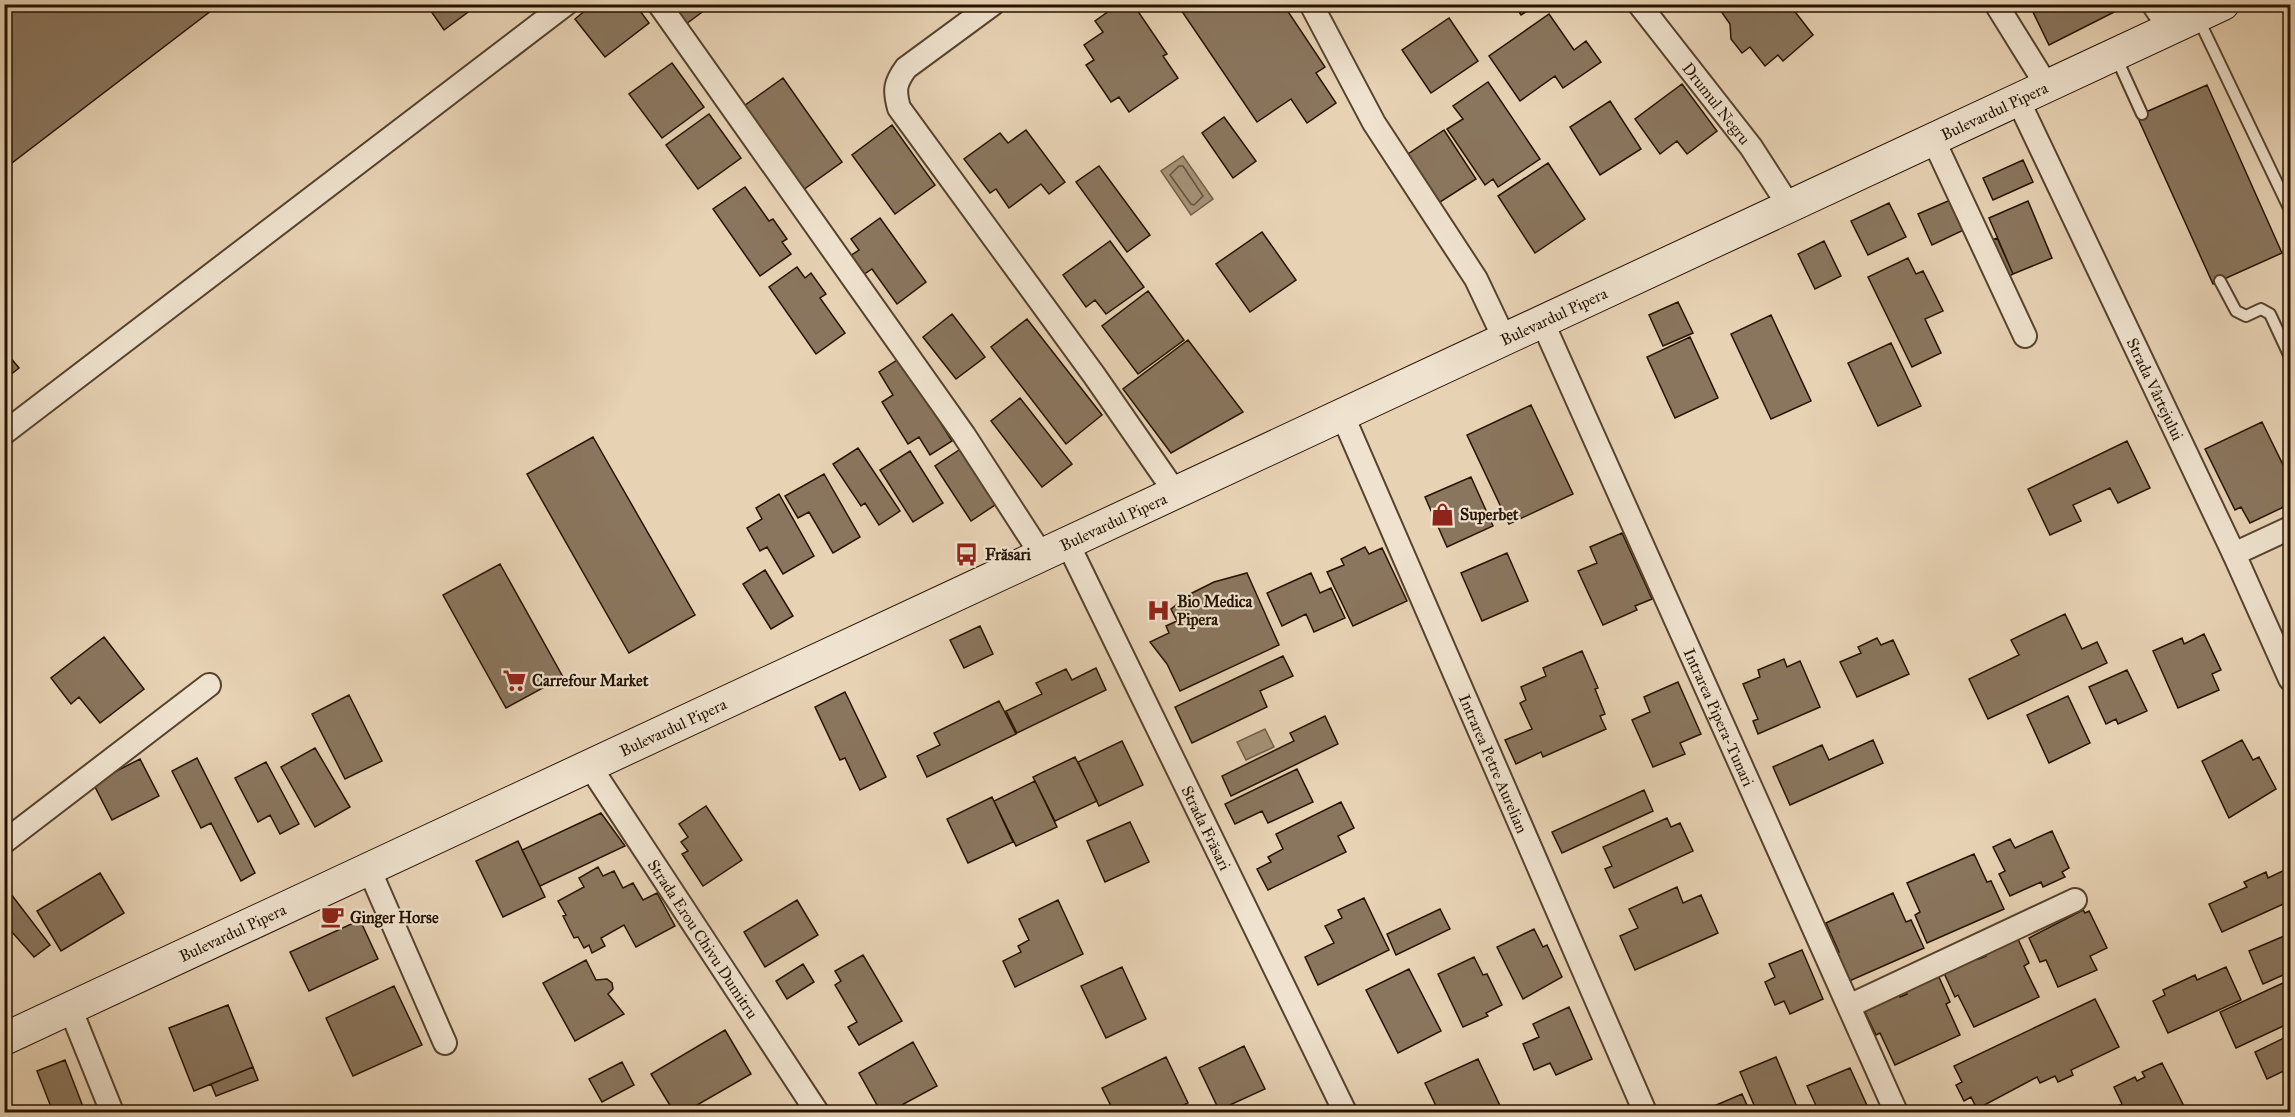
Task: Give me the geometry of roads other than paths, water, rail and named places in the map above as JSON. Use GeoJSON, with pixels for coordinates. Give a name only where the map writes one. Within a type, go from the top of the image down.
{"type":"FeatureCollection","features":[{"type":"Feature","properties":{"kind":"main road","name":"Bulevardul Pipera"},"geometry":{"type":"LineString","coordinates":[[4,1039],[2115,55],[2186,14]]}},
{"type":"Feature","properties":{"kind":"street"},"geometry":{"type":"LineString","coordinates":[[4,433],[566,4]]}},
{"type":"Feature","properties":{"kind":"street","name":"Strada Frăsari"},"geometry":{"type":"LineString","coordinates":[[659,4],[964,435],[1054,548],[1345,1113]]}},
{"type":"Feature","properties":{"kind":"street"},"geometry":{"type":"LineString","coordinates":[[993,4],[906,68],[897,81],[894,92],[899,108],[1094,375],[1175,492]]}},
{"type":"Feature","properties":{"kind":"street"},"geometry":{"type":"LineString","coordinates":[[1311,4],[1374,123],[1476,279],[1504,338]]}},
{"type":"Feature","properties":{"kind":"street","name":"Drumul Negru"},"geometry":{"type":"LineString","coordinates":[[1639,4],[1751,147],[1789,206]]}},
{"type":"Feature","properties":{"kind":"street"},"geometry":{"type":"LineString","coordinates":[[1996,4],[2047,86]]}},
{"type":"Feature","properties":{"kind":"street","name":"Strada Vârtejului"},"geometry":{"type":"LineString","coordinates":[[2018,100],[2234,554],[2290,679]]}},
{"type":"Feature","properties":{"kind":"street"},"geometry":{"type":"LineString","coordinates":[[1933,139],[2025,336]]}},
{"type":"Feature","properties":{"kind":"street","name":"Intrarea Pipera-Tunari"},"geometry":{"type":"LineString","coordinates":[[1542,321],[1896,1113]]}},
{"type":"Feature","properties":{"kind":"street","name":"Intrarea Petre Aurelian"},"geometry":{"type":"LineString","coordinates":[[1342,414],[1645,1113]]}},
{"type":"Feature","properties":{"kind":"street"},"geometry":{"type":"LineString","coordinates":[[2234,554],[2290,528]]}},
{"type":"Feature","properties":{"kind":"street"},"geometry":{"type":"LineString","coordinates":[[4,842],[209,686]]}},
{"type":"Feature","properties":{"kind":"street","name":"Strada Erou Chivu Dumitru"},"geometry":{"type":"LineString","coordinates":[[589,765],[817,1113]]}},
{"type":"Feature","properties":{"kind":"street"},"geometry":{"type":"LineString","coordinates":[[369,868],[445,1043]]}},
{"type":"Feature","properties":{"kind":"street"},"geometry":{"type":"LineString","coordinates":[[1849,1006],[2075,900]]}},
{"type":"Feature","properties":{"kind":"street"},"geometry":{"type":"LineString","coordinates":[[70,1008],[112,1113]]}},
{"type":"Feature","properties":{"kind":"lane"},"geometry":{"type":"LineString","coordinates":[[2186,14],[2290,210]]}},
{"type":"Feature","properties":{"kind":"lane"},"geometry":{"type":"LineString","coordinates":[[2115,55],[2142,114]]}},
{"type":"Feature","properties":{"kind":"lane"},"geometry":{"type":"LineString","coordinates":[[2220,281],[2236,311],[2246,316],[2261,309],[2270,314],[2290,357]]}},
{"type":"Feature","properties":{"kind":"water"},"geometry":{"type":"Polygon","coordinates":[[[1183,156],[1213,199],[1191,215],[1161,171],[1183,156]]]}},
{"type":"Feature","properties":{"kind":"water"},"geometry":{"type":"Polygon","coordinates":[[[1265,729],[1274,747],[1246,760],[1237,742],[1265,729]]]}},
{"type":"Feature","properties":{"kind":"place","name":"Superbet"},"geometry":{"type":"Point","coordinates":[1442,514]}},
{"type":"Feature","properties":{"kind":"place","name":"Frăsari"},"geometry":{"type":"Point","coordinates":[967,554]}},
{"type":"Feature","properties":{"kind":"place","name":"Bio Medica Pipera"},"geometry":{"type":"Point","coordinates":[1159,610]}},
{"type":"Feature","properties":{"kind":"place","name":"Carrefour Market"},"geometry":{"type":"Point","coordinates":[514,680]}},
{"type":"Feature","properties":{"kind":"place","name":"Ginger Horse"},"geometry":{"type":"Point","coordinates":[332,917]}}]}
